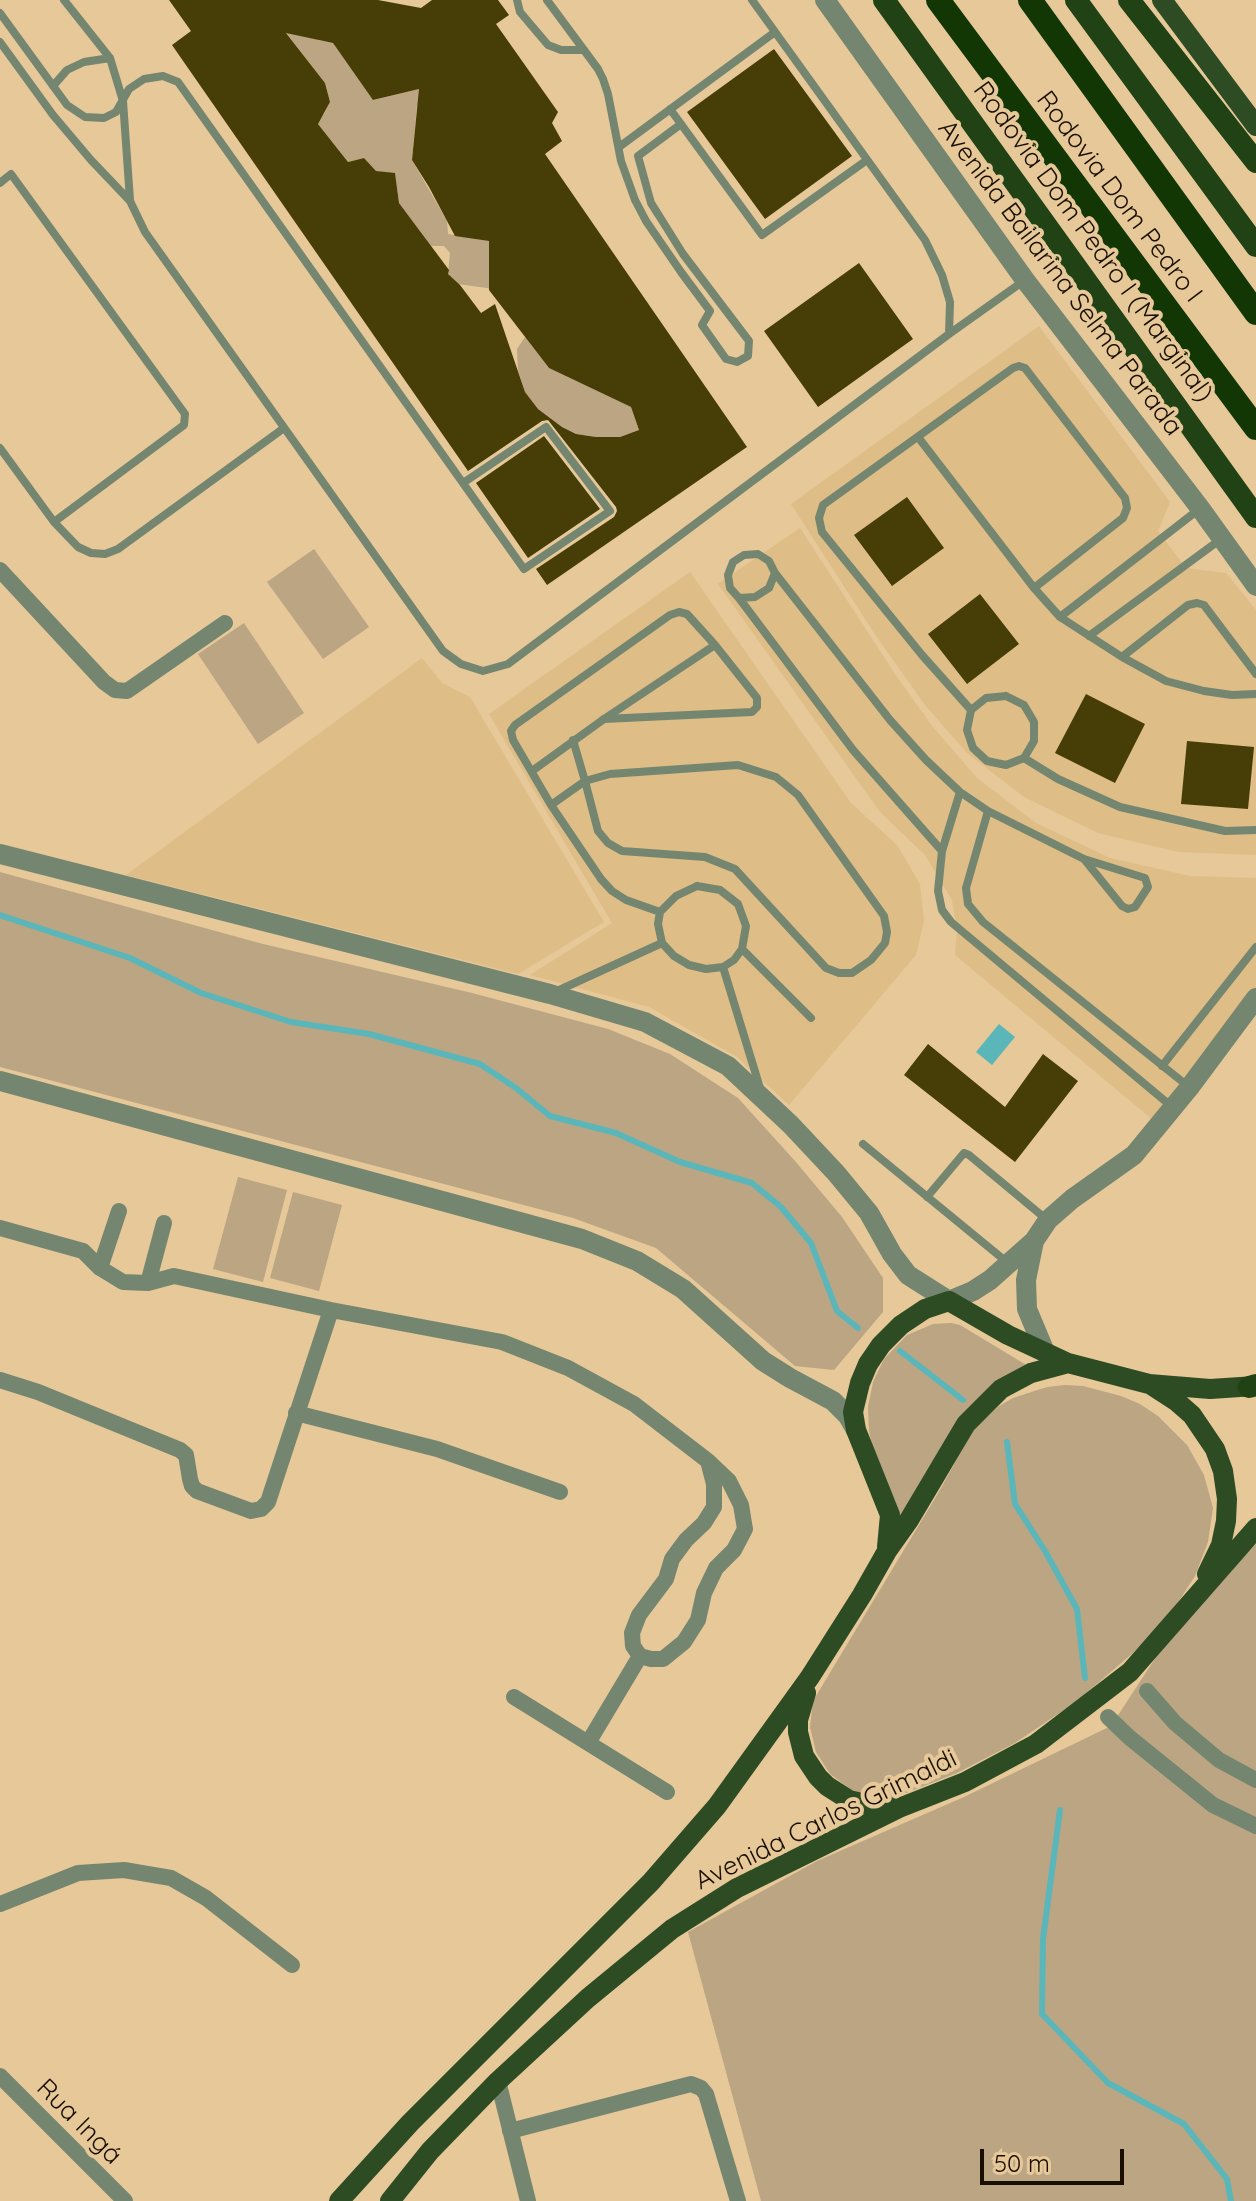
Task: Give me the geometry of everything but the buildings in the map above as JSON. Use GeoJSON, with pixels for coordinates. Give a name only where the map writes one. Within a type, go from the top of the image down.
{"type":"FeatureCollection","features":[{"type":"Feature","properties":{"kind":"highway","name":"Rodovia Dom Pedro I (Marginal)"},"geometry":{"type":"LineString","coordinates":[[884,0],[1256,517]]}},
{"type":"Feature","properties":{"kind":"highway","name":"Rodovia Dom Pedro I"},"geometry":{"type":"LineString","coordinates":[[938,0],[1256,428]]}},
{"type":"Feature","properties":{"kind":"highway","name":"Rodovia Dom Pedro I"},"geometry":{"type":"LineString","coordinates":[[1030,0],[1256,313]]}},
{"type":"Feature","properties":{"kind":"highway"},"geometry":{"type":"LineString","coordinates":[[1076,0],[1256,246]]}},
{"type":"Feature","properties":{"kind":"highway"},"geometry":{"type":"LineString","coordinates":[[1129,0],[1256,162]]}},
{"type":"Feature","properties":{"kind":"main road"},"geometry":{"type":"LineString","coordinates":[[1162,0],[1256,126]]}},
{"type":"Feature","properties":{"kind":"main road"},"geometry":{"type":"LineString","coordinates":[[949,1301],[1008,1335],[1068,1363],[1149,1384],[1210,1389],[1254,1386]]}},
{"type":"Feature","properties":{"kind":"main road","name":"Avenida Carlos Grimaldi"},"geometry":{"type":"LineString","coordinates":[[887,1551],[890,1515],[856,1430],[853,1412],[860,1383],[881,1345],[901,1325],[925,1309],[949,1301]]}},
{"type":"Feature","properties":{"kind":"main road","name":"Avenida Carlos Grimaldi"},"geometry":{"type":"LineString","coordinates":[[339,2201],[410,2123],[651,1882],[717,1806],[810,1677],[966,1424],[1001,1389],[1031,1373],[1068,1363]]}},
{"type":"Feature","properties":{"kind":"main road"},"geometry":{"type":"LineString","coordinates":[[1149,1384],[1192,1415],[1215,1449],[1223,1471],[1227,1499],[1221,1545],[1192,1602]]}},
{"type":"Feature","properties":{"kind":"main road","name":"Avenida Carlos Grimaldi"},"geometry":{"type":"LineString","coordinates":[[390,2201],[430,2151],[498,2081],[588,1998],[672,1929],[737,1888],[899,1808],[965,1782],[1036,1744],[1130,1672],[1256,1528]]}},
{"type":"Feature","properties":{"kind":"main road"},"geometry":{"type":"LineString","coordinates":[[810,1677],[798,1720],[800,1745],[810,1767],[827,1786],[849,1800],[899,1808]]}},
{"type":"Feature","properties":{"kind":"street","name":"Avenida Bailarina Selma Parada"},"geometry":{"type":"LineString","coordinates":[[825,0],[1025,280],[1256,586]]}},
{"type":"Feature","properties":{"kind":"street"},"geometry":{"type":"LineString","coordinates":[[0,570],[104,682],[115,690],[127,691],[225,623]]}},
{"type":"Feature","properties":{"kind":"street"},"geometry":{"type":"LineString","coordinates":[[0,854],[550,994],[645,1022],[728,1066],[836,1173],[869,1213],[908,1275],[949,1301],[990,1280],[1034,1241],[1048,1220],[1072,1199],[1134,1155],[1256,998]]}},
{"type":"Feature","properties":{"kind":"street"},"geometry":{"type":"LineString","coordinates":[[0,1081],[582,1239],[637,1261],[683,1289],[763,1361],[833,1401],[848,1416],[856,1430]]}},
{"type":"Feature","properties":{"kind":"street"},"geometry":{"type":"LineString","coordinates":[[100,1268],[119,1211]]}},
{"type":"Feature","properties":{"kind":"street"},"geometry":{"type":"LineString","coordinates":[[148,1283],[164,1223]]}},
{"type":"Feature","properties":{"kind":"street"},"geometry":{"type":"LineString","coordinates":[[0,1228],[83,1251],[100,1268],[123,1282],[148,1283],[174,1276],[502,1342],[555,1363],[634,1404],[708,1461],[729,1481],[741,1505],[745,1529],[734,1550],[716,1568],[704,1593],[698,1620],[684,1642],[663,1659],[640,1656],[633,1646],[632,1633],[639,1615],[666,1579],[672,1559],[714,1507],[714,1484],[708,1461]]}},
{"type":"Feature","properties":{"kind":"street"},"geometry":{"type":"LineString","coordinates":[[1034,1241],[1025,1294],[1030,1317],[1045,1352]]}},
{"type":"Feature","properties":{"kind":"street"},"geometry":{"type":"LineString","coordinates":[[0,1380],[38,1392],[180,1450],[186,1455],[192,1486],[197,1491],[251,1511],[261,1509],[268,1502],[331,1310]]}},
{"type":"Feature","properties":{"kind":"street"},"geometry":{"type":"LineString","coordinates":[[296,1413],[437,1449],[560,1492]]}},
{"type":"Feature","properties":{"kind":"street"},"geometry":{"type":"LineString","coordinates":[[588,1743],[640,1656]]}},
{"type":"Feature","properties":{"kind":"street"},"geometry":{"type":"LineString","coordinates":[[1147,1691],[1175,1723],[1219,1760],[1256,1780]]}},
{"type":"Feature","properties":{"kind":"street"},"geometry":{"type":"LineString","coordinates":[[514,1697],[667,1792]]}},
{"type":"Feature","properties":{"kind":"street"},"geometry":{"type":"LineString","coordinates":[[1108,1717],[1213,1805],[1256,1826]]}},
{"type":"Feature","properties":{"kind":"street"},"geometry":{"type":"LineString","coordinates":[[0,1904],[78,1873],[124,1870],[171,1878],[206,1898],[292,1965]]}},
{"type":"Feature","properties":{"kind":"street","name":"Rua Ingá"},"geometry":{"type":"LineString","coordinates":[[0,2076],[125,2201]]}},
{"type":"Feature","properties":{"kind":"street"},"geometry":{"type":"LineString","coordinates":[[498,2081],[528,2201]]}},
{"type":"Feature","properties":{"kind":"street"},"geometry":{"type":"LineString","coordinates":[[510,2131],[691,2084],[706,2094],[738,2201]]}},
{"type":"Feature","properties":{"kind":"street"},"geometry":{"type":"LineString","coordinates":[[91,2167],[113,2201]]}},
{"type":"Feature","properties":{"kind":"lane"},"geometry":{"type":"LineString","coordinates":[[64,0],[110,58],[123,101],[130,201]]}},
{"type":"Feature","properties":{"kind":"lane"},"geometry":{"type":"LineString","coordinates":[[517,0],[520,12],[548,45],[561,50],[584,50]]}},
{"type":"Feature","properties":{"kind":"lane"},"geometry":{"type":"LineString","coordinates":[[547,0],[603,79],[621,161],[646,221],[710,311],[702,325],[726,359],[737,362],[748,356],[749,341],[683,254],[651,203],[638,156],[681,124]]}},
{"type":"Feature","properties":{"kind":"lane"},"geometry":{"type":"LineString","coordinates":[[752,0],[925,240],[950,302],[949,334]]}},
{"type":"Feature","properties":{"kind":"lane"},"geometry":{"type":"LineString","coordinates":[[0,13],[67,105],[85,117],[104,118],[116,112],[129,89],[144,79],[163,76],[178,82],[524,569],[610,511],[546,427],[463,483]]}},
{"type":"Feature","properties":{"kind":"lane"},"geometry":{"type":"LineString","coordinates":[[619,147],[775,32]]}},
{"type":"Feature","properties":{"kind":"lane"},"geometry":{"type":"LineString","coordinates":[[0,42],[53,115],[130,201],[145,232],[431,636],[443,651],[461,664],[483,671],[508,664],[1025,280]]}},
{"type":"Feature","properties":{"kind":"lane"},"geometry":{"type":"LineString","coordinates":[[53,86],[67,70],[84,62],[110,58]]}},
{"type":"Feature","properties":{"kind":"lane"},"geometry":{"type":"LineString","coordinates":[[670,109],[762,235],[867,160]]}},
{"type":"Feature","properties":{"kind":"lane"},"geometry":{"type":"LineString","coordinates":[[0,183],[11,174],[185,414],[184,425],[54,522]]}},
{"type":"Feature","properties":{"kind":"lane"},"geometry":{"type":"LineString","coordinates":[[971,710],[822,532],[819,518],[823,505],[1013,368],[1025,368],[1125,498],[1127,508],[1123,518],[1034,588]]}},
{"type":"Feature","properties":{"kind":"lane"},"geometry":{"type":"LineString","coordinates":[[0,448],[54,522],[78,547],[91,553],[105,554],[118,549],[284,428]]}},
{"type":"Feature","properties":{"kind":"lane"},"geometry":{"type":"LineString","coordinates":[[918,437],[1034,588],[1060,617],[1166,681],[1204,691],[1256,694]]}},
{"type":"Feature","properties":{"kind":"lane"},"geometry":{"type":"LineString","coordinates":[[1060,617],[1200,508]]}},
{"type":"Feature","properties":{"kind":"lane"},"geometry":{"type":"LineString","coordinates":[[1089,636],[1222,539]]}},
{"type":"Feature","properties":{"kind":"lane"},"geometry":{"type":"LineString","coordinates":[[942,851],[853,750],[730,588],[728,575],[733,562],[744,555],[758,554],[769,561],[775,573],[890,720],[960,792],[988,811],[1084,859],[1145,878],[1148,887],[1135,907],[1128,909],[1122,906],[1084,859]]}},
{"type":"Feature","properties":{"kind":"lane"},"geometry":{"type":"LineString","coordinates":[[739,598],[755,597],[769,588],[775,573]]}},
{"type":"Feature","properties":{"kind":"lane"},"geometry":{"type":"LineString","coordinates":[[1122,657],[1188,605],[1197,603],[1204,605],[1256,674]]}},
{"type":"Feature","properties":{"kind":"lane"},"geometry":{"type":"LineString","coordinates":[[604,719],[752,712],[757,707],[757,698],[687,614],[679,612],[670,615],[515,725],[511,731],[513,740],[551,805],[601,879],[626,900],[660,912]]}},
{"type":"Feature","properties":{"kind":"lane"},"geometry":{"type":"LineString","coordinates":[[532,771],[715,645]]}},
{"type":"Feature","properties":{"kind":"lane"},"geometry":{"type":"LineString","coordinates":[[1006,696],[1024,705],[1034,722],[1034,741],[1024,758],[1006,765],[987,761],[973,748],[967,730],[971,710],[986,698],[1006,696]]}},
{"type":"Feature","properties":{"kind":"lane"},"geometry":{"type":"LineString","coordinates":[[551,805],[585,781],[610,774],[738,765],[776,777],[798,795],[884,916],[887,932],[885,943],[871,960],[852,973],[839,973],[826,968],[735,869],[705,857],[622,851],[608,843],[598,831],[585,781],[573,740]]}},
{"type":"Feature","properties":{"kind":"lane"},"geometry":{"type":"LineString","coordinates":[[1024,758],[1058,779],[1120,807],[1225,831],[1256,830]]}},
{"type":"Feature","properties":{"kind":"lane"},"geometry":{"type":"LineString","coordinates":[[960,792],[942,851],[938,891],[942,910],[951,922],[1173,1108]]}},
{"type":"Feature","properties":{"kind":"lane"},"geometry":{"type":"LineString","coordinates":[[988,811],[966,888],[968,904],[983,922],[1189,1088]]}},
{"type":"Feature","properties":{"kind":"lane"},"geometry":{"type":"LineString","coordinates":[[697,886],[720,890],[738,904],[746,926],[742,949],[734,960],[723,967],[706,969],[689,965],[674,956],[662,943],[658,924],[660,912],[676,896],[697,886]]}},
{"type":"Feature","properties":{"kind":"lane"},"geometry":{"type":"LineString","coordinates":[[550,994],[662,943]]}},
{"type":"Feature","properties":{"kind":"lane"},"geometry":{"type":"LineString","coordinates":[[1162,1066],[1256,947]]}},
{"type":"Feature","properties":{"kind":"lane"},"geometry":{"type":"LineString","coordinates":[[742,949],[811,1018]]}},
{"type":"Feature","properties":{"kind":"lane"},"geometry":{"type":"LineString","coordinates":[[723,967],[763,1099]]}},
{"type":"Feature","properties":{"kind":"lane"},"geometry":{"type":"LineString","coordinates":[[863,1144],[1009,1264]]}},
{"type":"Feature","properties":{"kind":"lane"},"geometry":{"type":"LineString","coordinates":[[927,1197],[964,1153],[1048,1220]]}},
{"type":"Feature","properties":{"kind":"shaded area"},"geometry":{"type":"Polygon","coordinates":[[[305,18],[318,40],[333,43],[374,100],[419,89],[441,70],[450,83],[417,106],[412,160],[447,221],[448,234],[489,241],[489,269],[501,290],[458,284],[448,274],[450,253],[444,246],[431,246],[399,203],[395,174],[376,171],[364,158],[348,162],[315,120],[324,114],[330,102],[325,83],[277,21],[305,18]]]}},
{"type":"Feature","properties":{"kind":"shaded area"},"geometry":{"type":"Polygon","coordinates":[[[1039,326],[1170,502],[1158,531],[1186,568],[1226,573],[1256,610],[1256,855],[1178,852],[1098,833],[1024,797],[967,753],[925,705],[876,636],[791,504],[1039,326]]]}},
{"type":"Feature","properties":{"kind":"shaded area"},"geometry":{"type":"Polygon","coordinates":[[[525,337],[549,368],[631,407],[639,430],[620,437],[576,434],[538,409],[525,392],[518,370],[517,349],[525,337]]]}},
{"type":"Feature","properties":{"kind":"shaded area"},"geometry":{"type":"Polygon","coordinates":[[[800,528],[897,677],[933,727],[977,778],[1036,823],[1110,858],[1190,876],[1256,878],[1256,1003],[1159,1125],[955,955],[957,931],[952,900],[925,855],[880,812],[718,584],[800,528]]]}},
{"type":"Feature","properties":{"kind":"shaded area"},"geometry":{"type":"Polygon","coordinates":[[[314,549],[369,627],[323,659],[267,582],[314,549]]]}},
{"type":"Feature","properties":{"kind":"shaded area"},"geometry":{"type":"Polygon","coordinates":[[[690,572],[851,803],[897,845],[920,884],[924,921],[916,955],[789,1105],[737,1057],[649,1007],[530,975],[612,923],[489,714],[690,572]]]}},
{"type":"Feature","properties":{"kind":"shaded area"},"geometry":{"type":"Polygon","coordinates":[[[244,623],[304,713],[258,744],[198,654],[244,623]]]}},
{"type":"Feature","properties":{"kind":"shaded area"},"geometry":{"type":"Polygon","coordinates":[[[422,658],[442,683],[470,697],[604,922],[518,974],[126,875],[422,658]]]}},
{"type":"Feature","properties":{"kind":"shaded area"},"geometry":{"type":"Polygon","coordinates":[[[0,872],[263,944],[472,993],[608,1029],[670,1054],[738,1098],[842,1217],[883,1278],[883,1312],[834,1370],[795,1366],[656,1248],[573,1218],[0,1067],[0,872]]]}},
{"type":"Feature","properties":{"kind":"shaded area"},"geometry":{"type":"Polygon","coordinates":[[[238,1177],[287,1190],[263,1282],[213,1269],[238,1177]]]}},
{"type":"Feature","properties":{"kind":"shaded area"},"geometry":{"type":"Polygon","coordinates":[[[293,1192],[342,1205],[319,1291],[270,1278],[293,1192]]]}},
{"type":"Feature","properties":{"kind":"shaded area"},"geometry":{"type":"Polygon","coordinates":[[[933,1324],[960,1325],[1028,1366],[1014,1373],[899,1521],[869,1431],[868,1407],[873,1382],[884,1359],[907,1335],[933,1324]]]}},
{"type":"Feature","properties":{"kind":"shaded area"},"geometry":{"type":"Polygon","coordinates":[[[1083,1386],[1140,1404],[1158,1416],[1187,1445],[1204,1475],[1213,1508],[1208,1542],[1195,1576],[1173,1610],[1134,1652],[1077,1701],[1015,1743],[957,1773],[896,1797],[882,1798],[853,1791],[830,1774],[816,1752],[810,1727],[813,1701],[974,1429],[999,1406],[1013,1398],[1047,1387],[1083,1386]]]}},
{"type":"Feature","properties":{"kind":"shaded area"},"geometry":{"type":"Polygon","coordinates":[[[1256,1544],[1256,2201],[761,2201],[688,1932],[817,1861],[964,1797],[1111,1726],[1192,1602],[1256,1544]]]}},
{"type":"Feature","properties":{"kind":"water"},"geometry":{"type":"Polygon","coordinates":[[[999,1024],[1015,1037],[992,1065],[976,1052],[999,1024]]]}},
{"type":"Feature","properties":{"kind":"waterway"},"geometry":{"type":"LineString","coordinates":[[0,915],[130,958],[201,993],[291,1022],[369,1034],[480,1064],[550,1116],[616,1133],[680,1162],[752,1183],[781,1207],[811,1243],[837,1311],[858,1328]]}},
{"type":"Feature","properties":{"kind":"waterway"},"geometry":{"type":"LineString","coordinates":[[900,1351],[963,1400]]}},
{"type":"Feature","properties":{"kind":"waterway"},"geometry":{"type":"LineString","coordinates":[[1007,1442],[1015,1504],[1077,1609],[1085,1678]]}},
{"type":"Feature","properties":{"kind":"waterway"},"geometry":{"type":"LineString","coordinates":[[1060,1810],[1043,1939],[1042,2014],[1108,2083],[1184,2124],[1227,2179],[1231,2201]]}}]}
